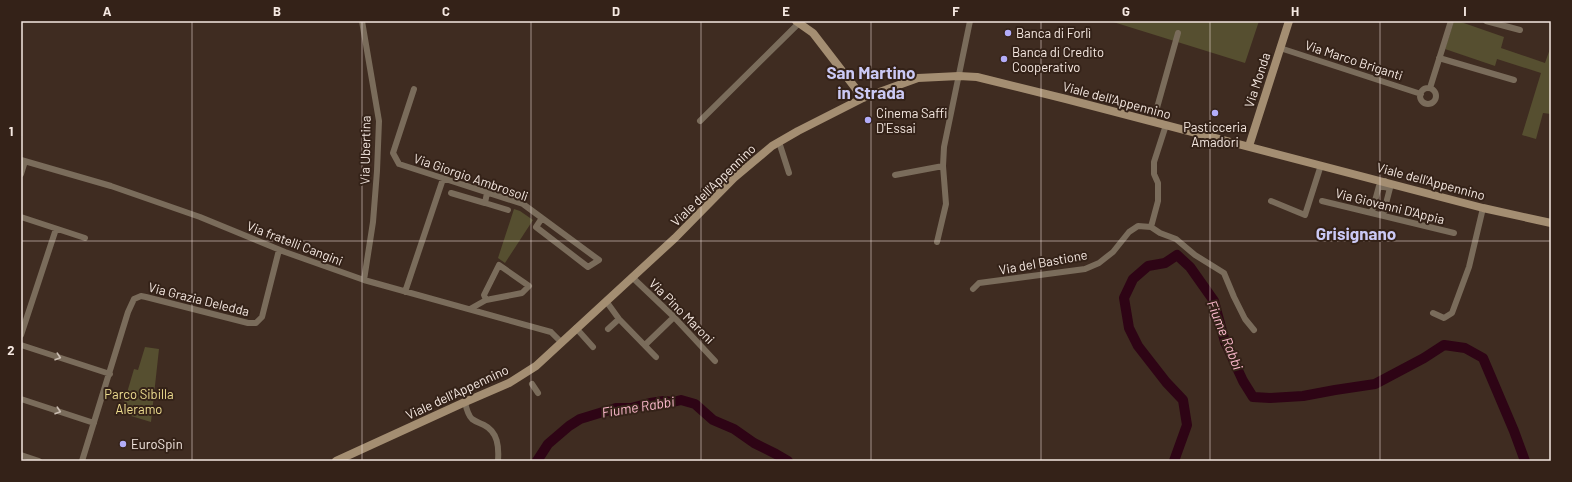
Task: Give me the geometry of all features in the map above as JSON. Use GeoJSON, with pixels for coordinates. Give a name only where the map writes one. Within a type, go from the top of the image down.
{"type":"FeatureCollection","features":[{"type":"Feature","properties":{"kind":"main road","name":"Via Monda"},"geometry":{"type":"LineString","coordinates":[[1249,146],[1289,21]]}},
{"type":"Feature","properties":{"kind":"main road"},"geometry":{"type":"LineString","coordinates":[[797,22],[813,33],[862,98]]}},
{"type":"Feature","properties":{"kind":"main road","name":"Viale dell'Appennino"},"geometry":{"type":"LineString","coordinates":[[336,461],[465,402],[509,383],[528,378],[536,366],[561,342],[633,278],[734,178],[772,146],[862,98],[918,78],[959,76],[977,77],[1322,165],[1384,184],[1551,223]]}},
{"type":"Feature","properties":{"kind":"street","name":"Via Ubertina"},"geometry":{"type":"LineString","coordinates":[[362,21],[379,121],[373,222],[364,280]]}},
{"type":"Feature","properties":{"kind":"street"},"geometry":{"type":"LineString","coordinates":[[938,242],[946,204],[943,166],[944,147],[970,21]]}},
{"type":"Feature","properties":{"kind":"street"},"geometry":{"type":"LineString","coordinates":[[1430,88],[1451,21]]}},
{"type":"Feature","properties":{"kind":"street"},"geometry":{"type":"LineString","coordinates":[[1486,21],[1520,30]]}},
{"type":"Feature","properties":{"kind":"street"},"geometry":{"type":"LineString","coordinates":[[700,121],[797,22]]}},
{"type":"Feature","properties":{"kind":"street"},"geometry":{"type":"LineString","coordinates":[[1153,122],[1178,33]]}},
{"type":"Feature","properties":{"kind":"street","name":"Via Marco Briganti"},"geometry":{"type":"LineString","coordinates":[[1280,48],[1421,94]]}},
{"type":"Feature","properties":{"kind":"street"},"geometry":{"type":"LineString","coordinates":[[1439,58],[1514,80]]}},
{"type":"Feature","properties":{"kind":"street"},"geometry":{"type":"LineString","coordinates":[[1430,88],[1435,91],[1436,96],[1433,103],[1428,104],[1423,102],[1421,94],[1423,90],[1430,88]]}},
{"type":"Feature","properties":{"kind":"street","name":"Via Giorgio Ambrosoli"},"geometry":{"type":"LineString","coordinates":[[414,89],[393,152],[399,164],[523,204],[542,218],[599,260],[588,267],[536,227],[542,218]]}},
{"type":"Feature","properties":{"kind":"street"},"geometry":{"type":"LineString","coordinates":[[1166,125],[1154,162],[1154,174],[1158,183],[1158,201],[1151,227],[1160,233],[1176,239],[1195,255],[1224,273],[1245,318],[1254,330]]}},
{"type":"Feature","properties":{"kind":"street"},"geometry":{"type":"LineString","coordinates":[[779,142],[789,173]]}},
{"type":"Feature","properties":{"kind":"street","name":"Via fratelli Cangini"},"geometry":{"type":"LineString","coordinates":[[23,161],[111,186],[186,212],[280,250],[364,280],[551,332],[561,342]]}},
{"type":"Feature","properties":{"kind":"street"},"geometry":{"type":"LineString","coordinates":[[21,174],[23,161]]}},
{"type":"Feature","properties":{"kind":"street"},"geometry":{"type":"LineString","coordinates":[[1271,201],[1305,215],[1322,165]]}},
{"type":"Feature","properties":{"kind":"street"},"geometry":{"type":"LineString","coordinates":[[895,175],[943,166]]}},
{"type":"Feature","properties":{"kind":"street"},"geometry":{"type":"LineString","coordinates":[[405,292],[443,179]]}},
{"type":"Feature","properties":{"kind":"street"},"geometry":{"type":"LineString","coordinates":[[1372,212],[1379,186],[1384,184],[1390,188],[1383,215]]}},
{"type":"Feature","properties":{"kind":"street"},"geometry":{"type":"LineString","coordinates":[[484,203],[487,192]]}},
{"type":"Feature","properties":{"kind":"street"},"geometry":{"type":"LineString","coordinates":[[451,193],[508,210]]}},
{"type":"Feature","properties":{"kind":"street","name":"Via Giovanni D'Appia"},"geometry":{"type":"LineString","coordinates":[[1322,201],[1454,233]]}},
{"type":"Feature","properties":{"kind":"street"},"geometry":{"type":"LineString","coordinates":[[1433,313],[1444,318],[1452,313],[1469,267],[1483,208]]}},
{"type":"Feature","properties":{"kind":"street"},"geometry":{"type":"LineString","coordinates":[[21,217],[85,238]]}},
{"type":"Feature","properties":{"kind":"street","name":"Via del Bastione"},"geometry":{"type":"LineString","coordinates":[[973,289],[979,283],[1085,269],[1099,263],[1113,252],[1129,232],[1138,226],[1151,227]]}},
{"type":"Feature","properties":{"kind":"street"},"geometry":{"type":"LineString","coordinates":[[21,335],[23,321],[56,229]]}},
{"type":"Feature","properties":{"kind":"street","name":"Via Grazia Deledda"},"geometry":{"type":"LineString","coordinates":[[82,461],[134,298],[146,296],[248,324],[256,323],[262,317],[280,250]]}},
{"type":"Feature","properties":{"kind":"street"},"geometry":{"type":"LineString","coordinates":[[470,309],[486,300],[522,293],[529,286],[499,265],[484,295],[486,300]]}},
{"type":"Feature","properties":{"kind":"street","name":"Via Pino Maroni"},"geometry":{"type":"LineString","coordinates":[[633,278],[674,317],[715,361]]}},
{"type":"Feature","properties":{"kind":"street"},"geometry":{"type":"LineString","coordinates":[[606,301],[619,319],[656,357]]}},
{"type":"Feature","properties":{"kind":"street"},"geometry":{"type":"LineString","coordinates":[[645,345],[674,317]]}},
{"type":"Feature","properties":{"kind":"street"},"geometry":{"type":"LineString","coordinates":[[608,329],[619,319]]}},
{"type":"Feature","properties":{"kind":"street"},"geometry":{"type":"LineString","coordinates":[[576,328],[593,348]]}},
{"type":"Feature","properties":{"kind":"street"},"geometry":{"type":"LineString","coordinates":[[21,345],[110,374]]}},
{"type":"Feature","properties":{"kind":"street"},"geometry":{"type":"LineString","coordinates":[[528,378],[538,394]]}},
{"type":"Feature","properties":{"kind":"street"},"geometry":{"type":"LineString","coordinates":[[21,399],[94,423]]}},
{"type":"Feature","properties":{"kind":"street"},"geometry":{"type":"LineString","coordinates":[[465,402],[467,411],[472,419],[489,428],[493,432],[498,444],[498,461]]}},
{"type":"Feature","properties":{"kind":"street"},"geometry":{"type":"LineString","coordinates":[[21,454],[39,461]]}},
{"type":"Feature","properties":{"kind":"green space"},"geometry":{"type":"Polygon","coordinates":[[[1110,21],[1259,21],[1245,63],[1110,21]]]}},
{"type":"Feature","properties":{"kind":"green space"},"geometry":{"type":"Polygon","coordinates":[[[1454,21],[1458,21],[1504,37],[1501,48],[1545,63],[1551,46],[1551,114],[1543,113],[1536,139],[1522,135],[1541,73],[1497,59],[1495,66],[1445,49],[1454,21]]]}},
{"type":"Feature","properties":{"kind":"green space"},"geometry":{"type":"Polygon","coordinates":[[[514,209],[520,211],[533,220],[505,263],[498,258],[514,209]]]}},
{"type":"Feature","properties":{"kind":"green space","name":"Parco Sibilla Aleramo"},"geometry":{"type":"Polygon","coordinates":[[[145,347],[159,349],[151,422],[121,413],[134,369],[138,370],[145,347]]]}},
{"type":"Feature","properties":{"kind":"waterway","name":"Fiume Rabbi"},"geometry":{"type":"LineString","coordinates":[[1174,461],[1187,425],[1183,400],[1166,382],[1138,346],[1129,328],[1124,298],[1133,279],[1148,266],[1165,263],[1177,255],[1190,267],[1214,301],[1225,342],[1243,381],[1253,397],[1270,398],[1303,396],[1375,384],[1424,358],[1444,345],[1465,348],[1483,358],[1525,461]]}},
{"type":"Feature","properties":{"kind":"waterway","name":"Fiume Rabbi"},"geometry":{"type":"LineString","coordinates":[[537,461],[548,444],[569,426],[580,419],[616,408],[631,408],[650,403],[664,401],[673,402],[681,400],[695,404],[713,420],[734,429],[754,443],[788,461]]}},
{"type":"Feature","properties":{"kind":"place","name":"Banca di Forlì"},"geometry":{"type":"Point","coordinates":[1008,33]}},
{"type":"Feature","properties":{"kind":"place","name":"Banca di Credito Cooperativo"},"geometry":{"type":"Point","coordinates":[1004,59]}},
{"type":"Feature","properties":{"kind":"place","name":"Pasticceria Amadori"},"geometry":{"type":"Point","coordinates":[1215,113]}},
{"type":"Feature","properties":{"kind":"place","name":"Cinema Saffi D'Essai"},"geometry":{"type":"Point","coordinates":[868,120]}},
{"type":"Feature","properties":{"kind":"place","name":"EuroSpin"},"geometry":{"type":"Point","coordinates":[123,444]}},
{"type":"Feature","properties":{"kind":"district","name":"San Martino in Strada"},"geometry":{"type":"Point","coordinates":[871,83]}},
{"type":"Feature","properties":{"kind":"district","name":"Grisignano"},"geometry":{"type":"Point","coordinates":[1356,234]}}]}
